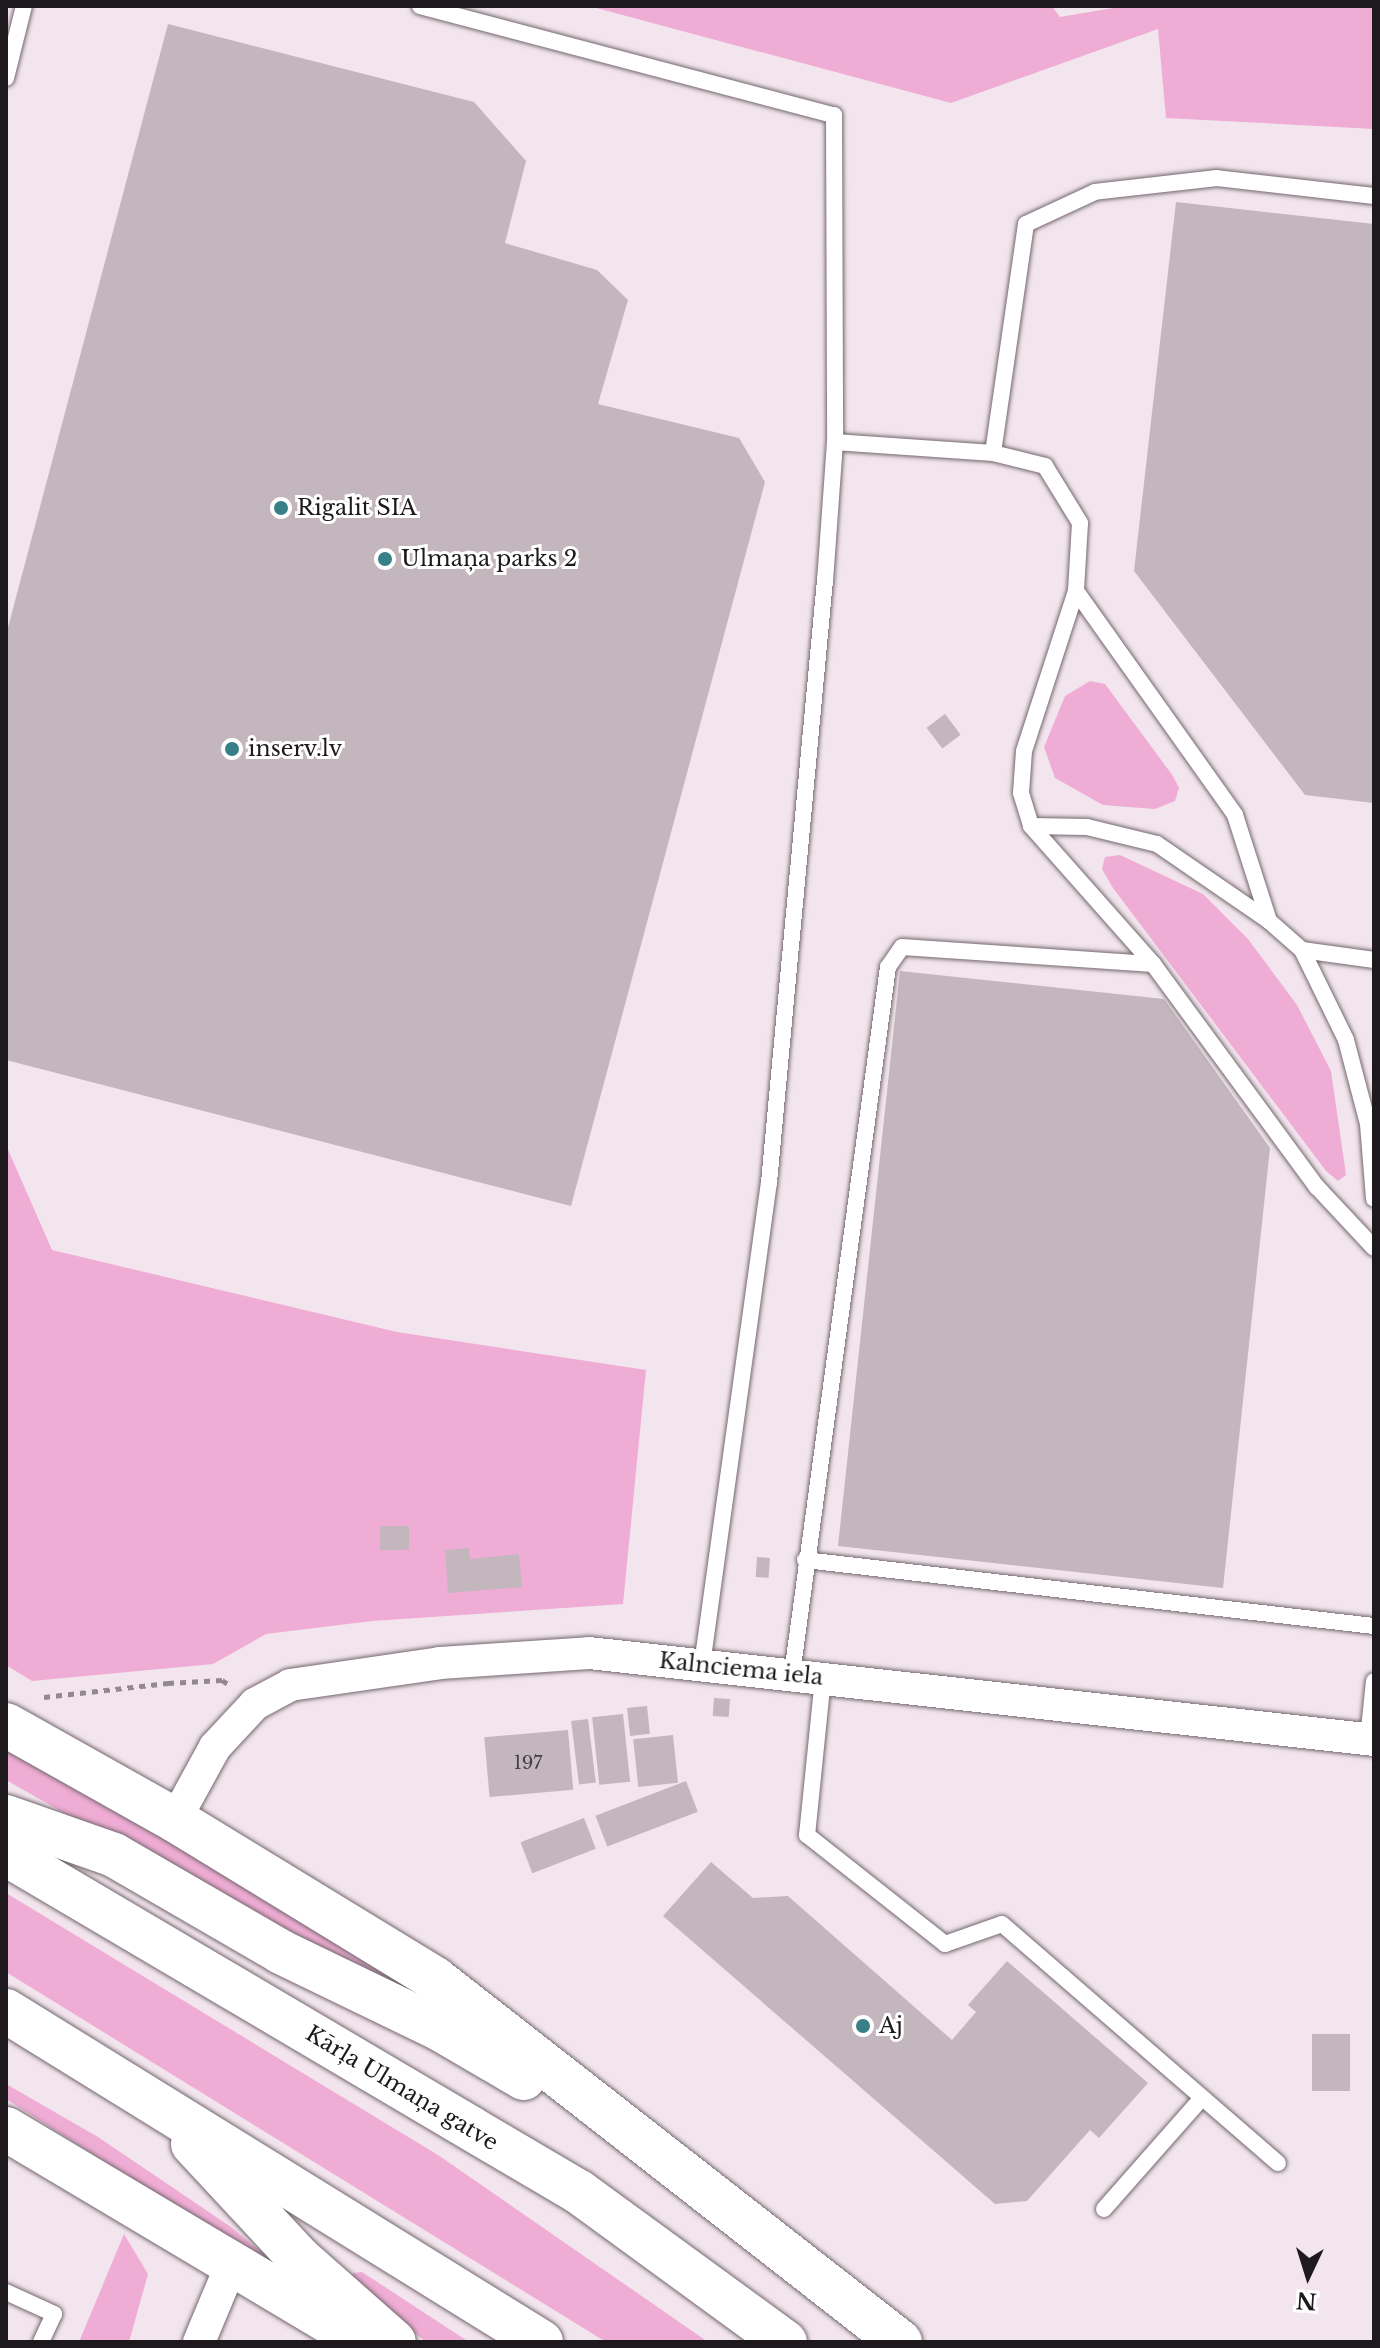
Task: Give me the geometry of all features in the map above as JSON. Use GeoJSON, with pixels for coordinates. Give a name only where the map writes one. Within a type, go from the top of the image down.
{"type":"FeatureCollection","features":[{"type":"Feature","properties":{"kind":"highway"},"geometry":{"type":"LineString","coordinates":[[6,1725],[175,1820],[435,1979],[649,2151],[900,2342]]}},
{"type":"Feature","properties":{"kind":"highway"},"geometry":{"type":"LineString","coordinates":[[6,1817],[114,1855],[281,1952],[440,2029],[649,2151]]}},
{"type":"Feature","properties":{"kind":"highway","name":"Kārļa Ulmaņa gatve"},"geometry":{"type":"LineString","coordinates":[[6,1854],[579,2192],[785,2342]]}},
{"type":"Feature","properties":{"kind":"highway"},"geometry":{"type":"LineString","coordinates":[[6,2011],[541,2342]]}},
{"type":"Feature","properties":{"kind":"highway"},"geometry":{"type":"LineString","coordinates":[[153,2102],[300,2259],[394,2342]]}},
{"type":"Feature","properties":{"kind":"highway"},"geometry":{"type":"LineString","coordinates":[[6,2129],[363,2342]]}},
{"type":"Feature","properties":{"kind":"street","name":"Kalnciema iela"},"geometry":{"type":"LineString","coordinates":[[175,1820],[215,1747],[255,1704],[290,1685],[440,1663],[589,1653],[702,1663],[1371,1740]]}},
{"type":"Feature","properties":{"kind":"street"},"geometry":{"type":"LineString","coordinates":[[199,2342],[232,2263]]}},
{"type":"Feature","properties":{"kind":"lane"},"geometry":{"type":"LineString","coordinates":[[6,78],[24,6]]}},
{"type":"Feature","properties":{"kind":"lane"},"geometry":{"type":"LineString","coordinates":[[420,6],[834,115],[835,442],[769,1182],[702,1663]]}},
{"type":"Feature","properties":{"kind":"lane"},"geometry":{"type":"LineString","coordinates":[[993,453],[1026,224],[1095,192],[1217,178],[1374,196]]}},
{"type":"Feature","properties":{"kind":"lane"},"geometry":{"type":"LineString","coordinates":[[835,442],[993,453],[1045,466],[1080,523],[1076,591],[1024,751],[1021,793],[1031,826],[1153,964],[1317,1187],[1374,1248]]}},
{"type":"Feature","properties":{"kind":"lane"},"geometry":{"type":"LineString","coordinates":[[1076,591],[1235,815],[1269,921]]}},
{"type":"Feature","properties":{"kind":"lane"},"geometry":{"type":"LineString","coordinates":[[1031,826],[1087,827],[1157,844],[1269,921],[1302,950],[1346,1040],[1368,1124],[1374,1199]]}},
{"type":"Feature","properties":{"kind":"lane"},"geometry":{"type":"LineString","coordinates":[[1153,964],[925,945],[902,947],[892,955],[805,1560],[807,1835],[945,1944],[1002,1924],[1278,2163]]}},
{"type":"Feature","properties":{"kind":"lane"},"geometry":{"type":"LineString","coordinates":[[1302,950],[1374,960]]}},
{"type":"Feature","properties":{"kind":"lane"},"geometry":{"type":"LineString","coordinates":[[805,1560],[1374,1626]]}},
{"type":"Feature","properties":{"kind":"lane"},"geometry":{"type":"LineString","coordinates":[[1371,1740],[1374,1681]]}},
{"type":"Feature","properties":{"kind":"lane"},"geometry":{"type":"LineString","coordinates":[[1104,2209],[1202,2098]]}},
{"type":"Feature","properties":{"kind":"lane"},"geometry":{"type":"LineString","coordinates":[[6,2292],[54,2314],[41,2342]]}},
{"type":"Feature","properties":{"kind":"path"},"geometry":{"type":"LineString","coordinates":[[39,1697],[222,1680],[255,1704]]}},
{"type":"Feature","properties":{"kind":"shaded area"},"geometry":{"type":"Polygon","coordinates":[[[589,6],[1052,6],[1060,17],[1125,6],[1374,6],[1374,129],[1166,118],[1158,29],[951,103],[589,6]]]}},
{"type":"Feature","properties":{"kind":"shaded area"},"geometry":{"type":"Polygon","coordinates":[[[1090,681],[1105,684],[1173,776],[1179,788],[1175,801],[1155,809],[1103,805],[1055,778],[1044,747],[1065,696],[1090,681]]]}},
{"type":"Feature","properties":{"kind":"shaded area"},"geometry":{"type":"Polygon","coordinates":[[[1120,855],[1203,894],[1248,939],[1297,1005],[1331,1071],[1346,1175],[1338,1181],[1326,1171],[1113,888],[1102,869],[1105,857],[1120,855]]]}},
{"type":"Feature","properties":{"kind":"shaded area"},"geometry":{"type":"Polygon","coordinates":[[[6,1145],[52,1250],[397,1332],[646,1370],[623,1604],[372,1621],[266,1634],[213,1664],[32,1681],[6,1665],[6,1145]]]}},
{"type":"Feature","properties":{"kind":"shaded area"},"geometry":{"type":"Polygon","coordinates":[[[6,1750],[424,1987],[438,2009],[304,1950],[6,1780],[6,1750]]]}},
{"type":"Feature","properties":{"kind":"shaded area"},"geometry":{"type":"Polygon","coordinates":[[[6,1893],[438,2155],[708,2342],[606,2342],[6,1972],[6,1893]]]}},
{"type":"Feature","properties":{"kind":"shaded area"},"geometry":{"type":"Polygon","coordinates":[[[6,2084],[98,2137],[231,2227],[311,2293],[6,2099],[6,2084]]]}},
{"type":"Feature","properties":{"kind":"shaded area"},"geometry":{"type":"Polygon","coordinates":[[[124,2234],[148,2274],[129,2342],[79,2342],[124,2234]]]}},
{"type":"Feature","properties":{"kind":"shaded area"},"geometry":{"type":"Polygon","coordinates":[[[362,2272],[469,2342],[426,2342],[351,2283],[353,2273],[362,2272]]]}},
{"type":"Feature","properties":{"kind":"building","name":"Ulmaņa parks 2"},"geometry":{"type":"Polygon","coordinates":[[[168,24],[474,102],[526,161],[505,243],[597,270],[628,300],[598,404],[739,438],[765,482],[571,1206],[6,1060],[6,635],[168,24]]]}},
{"type":"Feature","properties":{"kind":"building"},"geometry":{"type":"Polygon","coordinates":[[[1176,202],[1374,224],[1374,803],[1305,795],[1134,571],[1176,202]]]}},
{"type":"Feature","properties":{"kind":"building"},"geometry":{"type":"Polygon","coordinates":[[[945,714],[961,735],[942,749],[927,728],[945,714]]]}},
{"type":"Feature","properties":{"kind":"building"},"geometry":{"type":"Polygon","coordinates":[[[900,971],[1164,999],[1270,1148],[1223,1588],[838,1546],[900,971]]]}},
{"type":"Feature","properties":{"kind":"building"},"geometry":{"type":"Polygon","coordinates":[[[380,1526],[409,1526],[409,1550],[380,1550],[380,1526]]]}},
{"type":"Feature","properties":{"kind":"building"},"geometry":{"type":"Polygon","coordinates":[[[469,1548],[470,1559],[519,1554],[522,1587],[448,1593],[445,1550],[469,1548]]]}},
{"type":"Feature","properties":{"kind":"building"},"geometry":{"type":"Polygon","coordinates":[[[757,1557],[770,1558],[769,1578],[756,1577],[757,1557]]]}},
{"type":"Feature","properties":{"kind":"building"},"geometry":{"type":"Polygon","coordinates":[[[714,1698],[730,1699],[729,1717],[713,1716],[714,1698]]]}},
{"type":"Feature","properties":{"kind":"building"},"geometry":{"type":"Polygon","coordinates":[[[647,1706],[650,1734],[630,1736],[627,1708],[647,1706]]]}},
{"type":"Feature","properties":{"kind":"building"},"geometry":{"type":"Polygon","coordinates":[[[623,1714],[630,1782],[599,1785],[592,1717],[623,1714]]]}},
{"type":"Feature","properties":{"kind":"building"},"geometry":{"type":"Polygon","coordinates":[[[588,1719],[596,1783],[579,1785],[571,1721],[588,1719]]]}},
{"type":"Feature","properties":{"kind":"building"},"geometry":{"type":"Polygon","coordinates":[[[568,1730],[573,1790],[490,1797],[484,1737],[568,1730]]]}},
{"type":"Feature","properties":{"kind":"building"},"geometry":{"type":"Polygon","coordinates":[[[673,1735],[678,1783],[638,1787],[633,1739],[673,1735]]]}},
{"type":"Feature","properties":{"kind":"building"},"geometry":{"type":"Polygon","coordinates":[[[686,1781],[698,1812],[607,1847],[595,1816],[686,1781]]]}},
{"type":"Feature","properties":{"kind":"building"},"geometry":{"type":"Polygon","coordinates":[[[584,1818],[596,1849],[532,1873],[521,1842],[584,1818]]]}},
{"type":"Feature","properties":{"kind":"building","name":"Aj"},"geometry":{"type":"Polygon","coordinates":[[[711,1862],[753,1898],[788,1896],[952,2040],[976,2012],[968,2005],[1007,1961],[1148,2083],[1099,2138],[1090,2130],[1027,2201],[995,2204],[663,1916],[711,1862]]]}},
{"type":"Feature","properties":{"kind":"building"},"geometry":{"type":"Polygon","coordinates":[[[1312,2034],[1350,2034],[1350,2091],[1312,2091],[1312,2034]]]}},
{"type":"Feature","properties":{"kind":"place","name":"Rigalit SIA"},"geometry":{"type":"Point","coordinates":[281,508]}},
{"type":"Feature","properties":{"kind":"place","name":"Ulmaņa parks 2"},"geometry":{"type":"Point","coordinates":[385,559]}},
{"type":"Feature","properties":{"kind":"place","name":"inserv.lv"},"geometry":{"type":"Point","coordinates":[232,749]}},
{"type":"Feature","properties":{"kind":"place","name":"Aj"},"geometry":{"type":"Point","coordinates":[863,2026]}}]}
